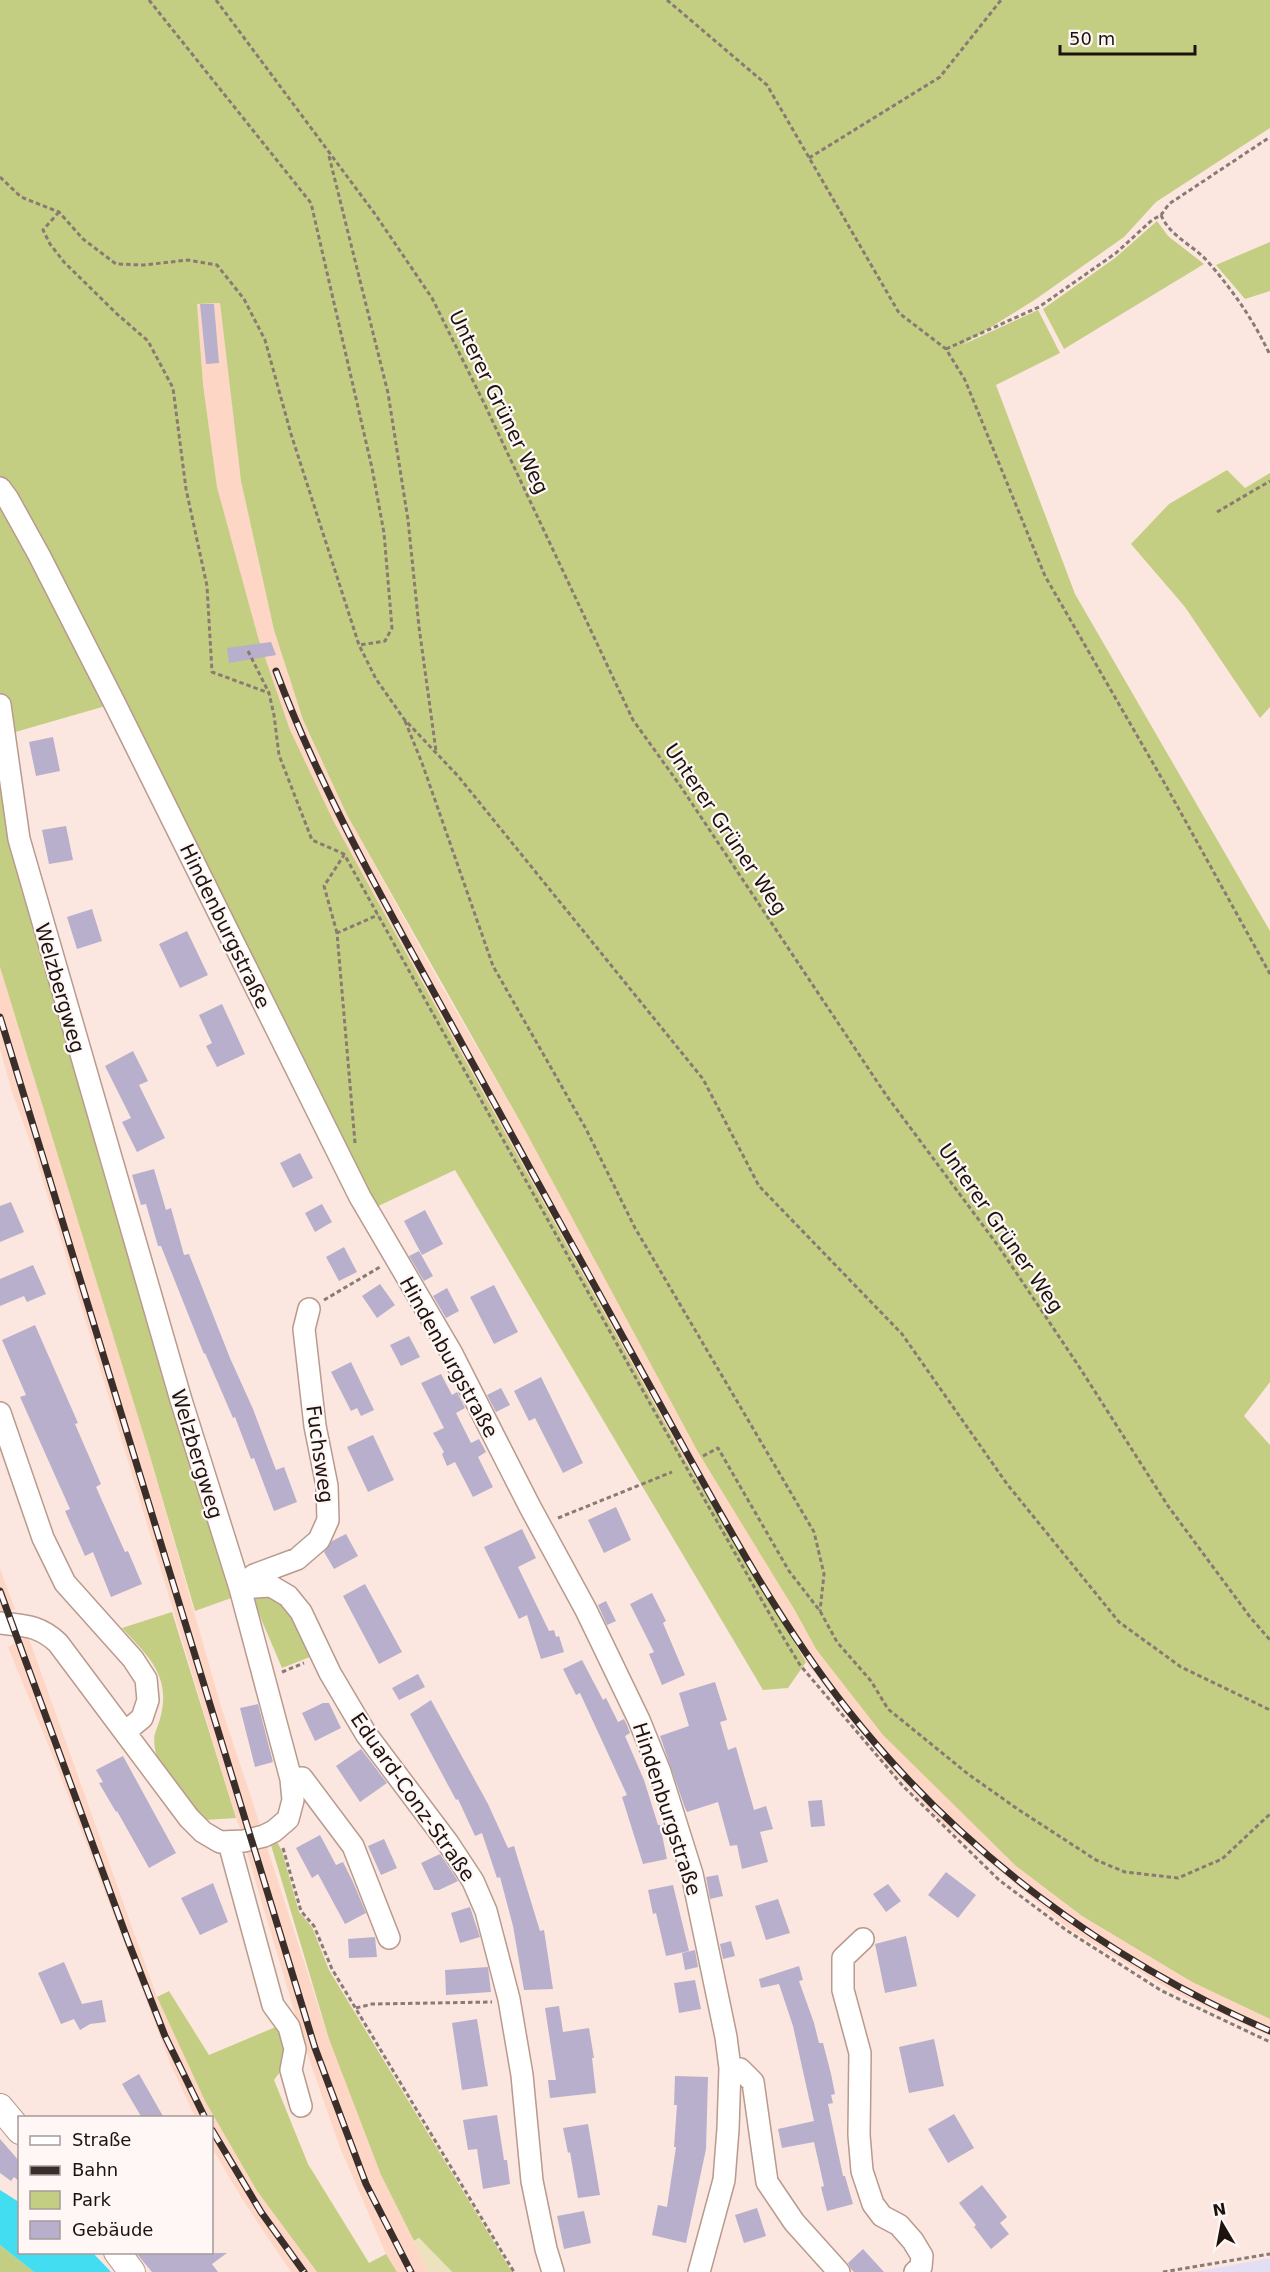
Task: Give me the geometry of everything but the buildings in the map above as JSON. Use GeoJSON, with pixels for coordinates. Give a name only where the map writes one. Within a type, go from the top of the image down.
{"type":"FeatureCollection","features":[{"type":"Feature","properties":{"kind":"main road"},"geometry":{"type":"LineString","coordinates":[[0,2107],[18,2129]]}},
{"type":"Feature","properties":{"kind":"main road"},"geometry":{"type":"LineString","coordinates":[[118,2254],[132,2272]]}},
{"type":"Feature","properties":{"kind":"street","name":"Hindenburgstraße"},"geometry":{"type":"LineString","coordinates":[[0,488],[39,555],[114,702],[320,1118],[394,1259],[451,1352],[586,1610],[639,1720],[660,1772],[692,1874],[726,2037],[730,2068],[724,2180],[699,2272]]}},
{"type":"Feature","properties":{"kind":"street","name":"Welzbergweg"},"geometry":{"type":"LineString","coordinates":[[0,705],[19,839],[27,871],[177,1389],[240,1588],[291,1779],[293,1800],[288,1819],[264,1836],[229,1843]]}},
{"type":"Feature","properties":{"kind":"street","name":"Fuchsweg"},"geometry":{"type":"LineString","coordinates":[[240,1588],[254,1575],[297,1559],[319,1540],[328,1520],[327,1486],[315,1426],[304,1329],[309,1309]]}},
{"type":"Feature","properties":{"kind":"street"},"geometry":{"type":"LineString","coordinates":[[0,1413],[43,1538],[65,1583],[133,1659],[146,1679],[148,1700],[142,1718],[125,1732]]}},
{"type":"Feature","properties":{"kind":"street","name":"Eduard-Conz-Straße"},"geometry":{"type":"LineString","coordinates":[[240,1588],[271,1586],[288,1596],[301,1612],[322,1656],[366,1734],[448,1843],[473,1881],[486,1911],[509,1999],[522,2075],[532,2181],[553,2272]]}},
{"type":"Feature","properties":{"kind":"street"},"geometry":{"type":"LineString","coordinates":[[0,1623],[33,1627],[46,1632],[58,1643],[189,1818],[211,1838],[229,1843],[273,2005],[289,2028],[295,2049],[291,2070],[301,2106]]}},
{"type":"Feature","properties":{"kind":"street"},"geometry":{"type":"LineString","coordinates":[[291,1779],[302,1778],[353,1846],[389,1938]]}},
{"type":"Feature","properties":{"kind":"street"},"geometry":{"type":"LineString","coordinates":[[863,1939],[843,1958],[843,1990],[860,2054],[858,2135],[862,2171],[873,2204],[882,2216],[899,2225],[922,2256],[921,2267],[915,2272]]}},
{"type":"Feature","properties":{"kind":"street"},"geometry":{"type":"LineString","coordinates":[[730,2068],[740,2069],[753,2082],[766,2182],[794,2222],[839,2272]]}},
{"type":"Feature","properties":{"kind":"path"},"geometry":{"type":"LineString","coordinates":[[149,0],[311,203],[360,410],[384,533],[392,628],[385,641],[359,645]]}},
{"type":"Feature","properties":{"kind":"path","name":"Unterer Grüner Weg"},"geometry":{"type":"LineString","coordinates":[[216,0],[375,214],[432,298],[484,402],[633,720],[679,784],[886,1095],[999,1247],[1168,1506],[1250,1617],[1270,1640]]}},
{"type":"Feature","properties":{"kind":"path"},"geometry":{"type":"LineString","coordinates":[[667,0],[767,85],[900,313],[946,349],[965,380],[1045,576],[1270,974]]}},
{"type":"Feature","properties":{"kind":"path"},"geometry":{"type":"LineString","coordinates":[[809,158],[940,77],[1000,0]]}},
{"type":"Feature","properties":{"kind":"path"},"geometry":{"type":"LineString","coordinates":[[946,349],[1039,307],[1116,253],[1152,219],[1161,215],[1169,204],[1270,137]]}},
{"type":"Feature","properties":{"kind":"path"},"geometry":{"type":"LineString","coordinates":[[328,153],[388,393],[408,520],[419,627],[436,753]]}},
{"type":"Feature","properties":{"kind":"path"},"geometry":{"type":"LineString","coordinates":[[0,177],[21,197],[58,212],[82,239],[116,264],[144,265],[188,260],[217,265],[243,299],[265,340],[291,434],[359,645],[376,679],[404,719],[458,776],[703,1079],[759,1186],[902,1334],[1007,1484],[1119,1622],[1181,1666],[1270,1710]]}},
{"type":"Feature","properties":{"kind":"path"},"geometry":{"type":"LineString","coordinates":[[58,212],[43,230],[50,244],[71,270],[148,341],[173,388],[186,489],[207,586],[212,672],[269,693]]}},
{"type":"Feature","properties":{"kind":"path"},"geometry":{"type":"LineString","coordinates":[[1161,215],[1167,227],[1208,262],[1255,323],[1270,355]]}},
{"type":"Feature","properties":{"kind":"path"},"geometry":{"type":"LineString","coordinates":[[1216,512],[1270,481]]}},
{"type":"Feature","properties":{"kind":"path"},"geometry":{"type":"LineString","coordinates":[[248,651],[269,693],[279,755],[312,840],[344,854],[652,1407],[801,1665],[903,1786],[999,1880],[1066,1930],[1162,1991],[1270,2042]]}},
{"type":"Feature","properties":{"kind":"path"},"geometry":{"type":"LineString","coordinates":[[404,719],[422,763],[493,966],[586,1129],[646,1246],[814,1532],[824,1574],[820,1611]]}},
{"type":"Feature","properties":{"kind":"path"},"geometry":{"type":"LineString","coordinates":[[344,854],[324,886],[337,933],[356,1147]]}},
{"type":"Feature","properties":{"kind":"path"},"geometry":{"type":"LineString","coordinates":[[337,933],[378,915]]}},
{"type":"Feature","properties":{"kind":"path"},"geometry":{"type":"LineString","coordinates":[[309,1309],[394,1259]]}},
{"type":"Feature","properties":{"kind":"path"},"geometry":{"type":"LineString","coordinates":[[703,1456],[718,1448],[789,1571],[820,1611],[837,1641],[871,1681],[888,1709],[968,1774],[1096,1860],[1125,1872],[1178,1878],[1222,1859],[1270,1814]]}},
{"type":"Feature","properties":{"kind":"path"},"geometry":{"type":"LineString","coordinates":[[540,1525],[672,1472]]}},
{"type":"Feature","properties":{"kind":"path"},"geometry":{"type":"LineString","coordinates":[[272,1676],[322,1656]]}},
{"type":"Feature","properties":{"kind":"path"},"geometry":{"type":"LineString","coordinates":[[282,1845],[301,1911],[314,1926],[332,1969],[514,2272]]}},
{"type":"Feature","properties":{"kind":"path"},"geometry":{"type":"LineString","coordinates":[[356,2008],[372,2004],[502,2001]]}},
{"type":"Feature","properties":{"kind":"path"},"geometry":{"type":"LineString","coordinates":[[1163,2272],[1270,2254]]}},
{"type":"Feature","properties":{"kind":"shaded area"},"geometry":{"type":"Polygon","coordinates":[[[220,303],[241,481],[274,630],[303,721],[347,815],[437,978],[816,1649],[1016,1866],[1082,1916],[1192,1982],[1270,2019],[1270,2036],[1174,1992],[1068,1928],[945,1825],[891,1769],[806,1662],[684,1458],[334,822],[290,730],[258,637],[217,487],[203,384],[197,304],[220,303]]]}},
{"type":"Feature","properties":{"kind":"shaded area"},"geometry":{"type":"Polygon","coordinates":[[[0,967],[147,1446],[220,1703],[261,1828],[242,1833],[236,1818],[35,1155],[12,1092],[0,1049],[0,967]]]}},
{"type":"Feature","properties":{"kind":"shaded area"},"geometry":{"type":"Polygon","coordinates":[[[0,1569],[15,1609],[0,1614],[0,1569]]]}},
{"type":"Feature","properties":{"kind":"shaded area"},"geometry":{"type":"Polygon","coordinates":[[[28,1636],[157,1997],[205,2101],[257,2191],[317,2272],[291,2272],[244,2202],[213,2150],[213,2116],[195,2116],[171,2065],[52,1754],[8,1647],[28,1636]]]}},
{"type":"Feature","properties":{"kind":"shaded area"},"geometry":{"type":"Polygon","coordinates":[[[267,1847],[329,2039],[381,2175],[429,2272],[397,2272],[386,2254],[339,2145],[305,2047],[247,1853],[267,1847]]]}},
{"type":"Feature","properties":{"kind":"shaded area"},"geometry":{"type":"Polygon","coordinates":[[[1270,2258],[1270,2272],[1194,2272],[1270,2258]]]}},
{"type":"Feature","properties":{"kind":"green space"},"geometry":{"type":"Polygon","coordinates":[[[0,0],[1270,0],[1270,128],[1156,202],[1124,237],[1036,299],[962,345],[1038,310],[1060,353],[996,385],[1075,594],[1270,931],[1270,1382],[1244,1416],[1270,1445],[1270,2019],[1192,1982],[1082,1916],[1016,1866],[883,1735],[816,1649],[698,1452],[526,1132],[347,815],[303,720],[274,630],[241,481],[220,303],[197,304],[203,384],[217,487],[258,637],[290,730],[334,822],[684,1458],[806,1662],[788,1688],[763,1690],[455,1170],[359,1215],[109,705],[12,733],[12,840],[106,1183],[171,1402],[234,1597],[195,1611],[147,1446],[0,967],[0,0]]]}},
{"type":"Feature","properties":{"kind":"green space"},"geometry":{"type":"Polygon","coordinates":[[[1157,221],[1168,236],[1204,264],[1064,349],[1043,309],[1115,258],[1157,221]]]}},
{"type":"Feature","properties":{"kind":"green space"},"geometry":{"type":"Polygon","coordinates":[[[1270,242],[1270,291],[1245,299],[1216,265],[1270,242]]]}},
{"type":"Feature","properties":{"kind":"green space"},"geometry":{"type":"Polygon","coordinates":[[[1227,470],[1245,488],[1270,473],[1270,707],[1260,718],[1185,607],[1131,544],[1169,504],[1227,470]]]}},
{"type":"Feature","properties":{"kind":"green space"},"geometry":{"type":"Polygon","coordinates":[[[266,1594],[284,1602],[315,1655],[282,1668],[253,1600],[266,1594]]]}},
{"type":"Feature","properties":{"kind":"green space"},"geometry":{"type":"Polygon","coordinates":[[[172,1612],[236,1818],[205,1820],[170,1776],[156,1754],[155,1735],[163,1704],[160,1679],[149,1658],[122,1628],[172,1612]]]}},
{"type":"Feature","properties":{"kind":"green space"},"geometry":{"type":"Polygon","coordinates":[[[277,1842],[282,1851],[299,1912],[312,1927],[329,1970],[512,2272],[452,2272],[419,2238],[414,2241],[381,2175],[329,2039],[271,1845],[277,1842]]]}},
{"type":"Feature","properties":{"kind":"green space"},"geometry":{"type":"Polygon","coordinates":[[[169,1991],[209,2055],[278,2026],[284,2042],[286,2060],[274,2080],[308,2164],[369,2263],[386,2254],[397,2272],[317,2272],[257,2191],[205,2101],[157,1997],[169,1991]]]}},
{"type":"Feature","properties":{"kind":"green space"},"geometry":{"type":"Polygon","coordinates":[[[0,2245],[34,2272],[0,2272],[0,2245]]]}},
{"type":"Feature","properties":{"kind":"sand"},"geometry":{"type":"Polygon","coordinates":[[[419,2238],[452,2272],[429,2272],[414,2241],[419,2238]]]}},
{"type":"Feature","properties":{"kind":"water"},"geometry":{"type":"Polygon","coordinates":[[[0,2190],[18,2201],[18,2254],[94,2254],[111,2272],[34,2272],[0,2245],[0,2190]]]}},
{"type":"Feature","properties":{"kind":"railway"},"geometry":{"type":"LineString","coordinates":[[276,671],[334,805],[402,934],[717,1507],[778,1611],[823,1677],[890,1760],[937,1809],[986,1854],[1039,1896],[1093,1935],[1150,1971],[1209,2003],[1270,2031]]}},
{"type":"Feature","properties":{"kind":"railway"},"geometry":{"type":"LineString","coordinates":[[0,1017],[315,2048],[366,2184],[411,2272]]}},
{"type":"Feature","properties":{"kind":"railway"},"geometry":{"type":"LineString","coordinates":[[0,1591],[128,1941],[165,2036],[204,2116]]}},
{"type":"Feature","properties":{"kind":"railway"},"geometry":{"type":"LineString","coordinates":[[213,2132],[261,2212],[304,2272]]}}]}
